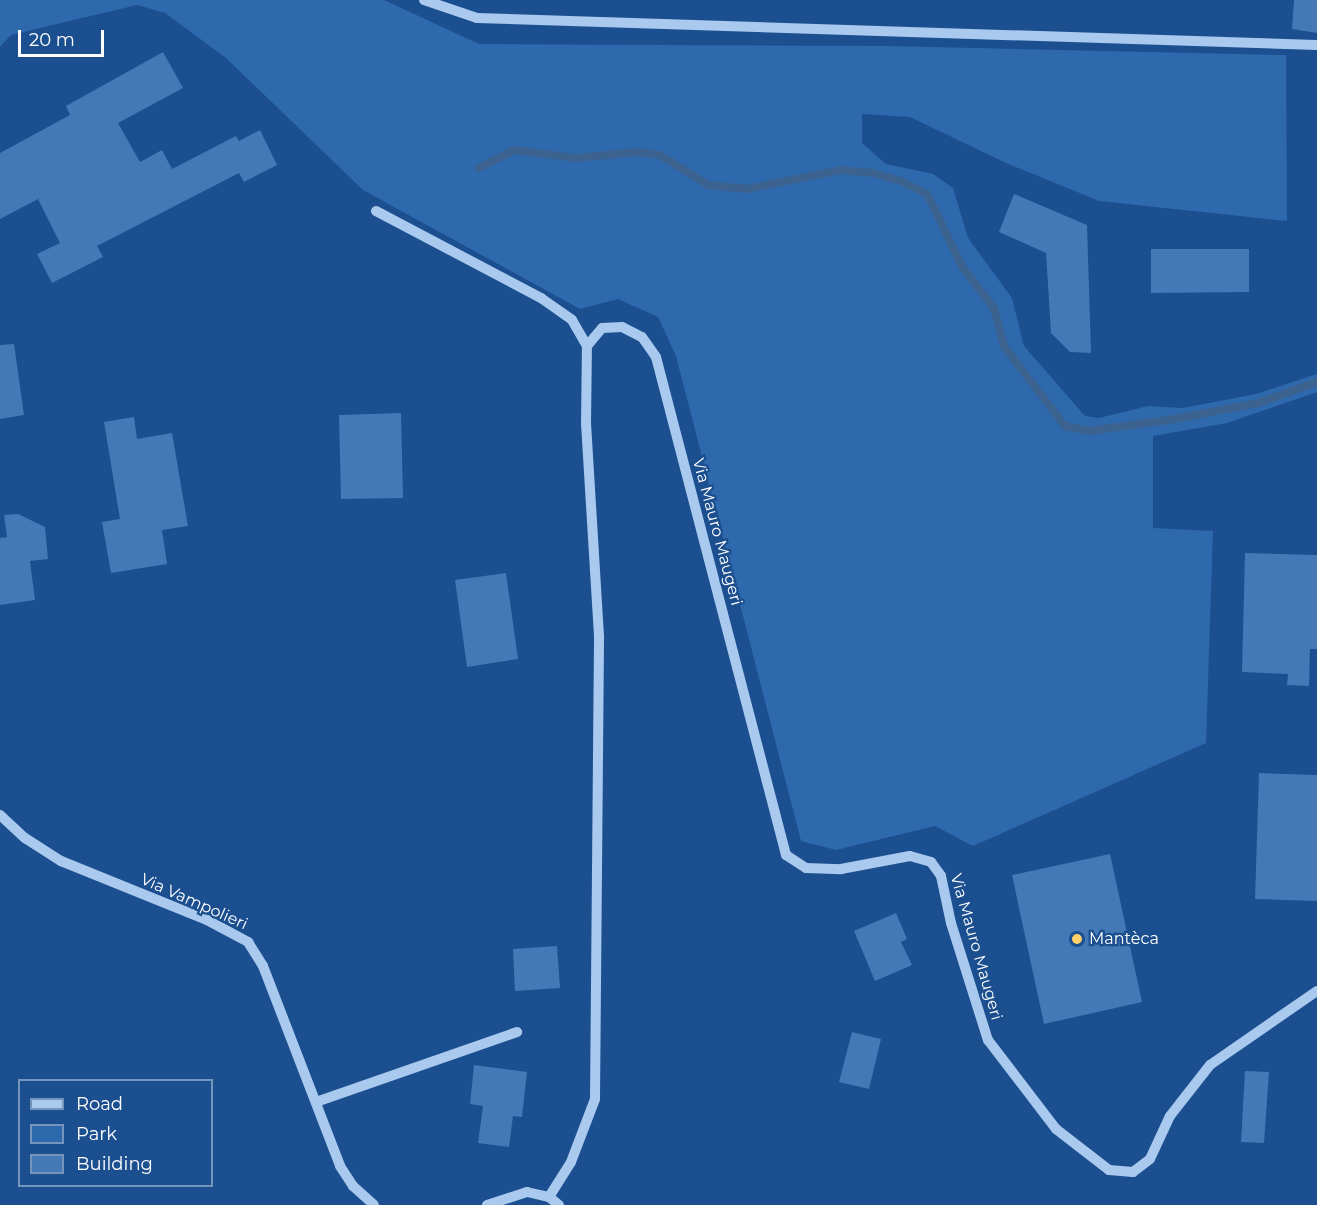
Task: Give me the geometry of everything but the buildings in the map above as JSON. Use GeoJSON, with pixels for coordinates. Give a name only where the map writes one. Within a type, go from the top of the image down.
{"type":"FeatureCollection","features":[{"type":"Feature","properties":{"kind":"street"},"geometry":{"type":"LineString","coordinates":[[424,0],[477,18],[1317,45]]}},
{"type":"Feature","properties":{"kind":"street"},"geometry":{"type":"LineString","coordinates":[[376,211],[541,298],[572,320],[587,346],[586,424],[599,636],[595,1099],[571,1162],[549,1197]]}},
{"type":"Feature","properties":{"kind":"street","name":"Via Mauro Maugeri"},"geometry":{"type":"LineString","coordinates":[[587,346],[602,328],[622,327],[642,337],[656,357],[786,855],[806,868],[841,869],[910,856],[931,862],[941,876],[951,923],[988,1040],[1056,1129],[1081,1152],[1109,1170],[1133,1172],[1150,1159],[1170,1116],[1210,1065],[1317,991]]}},
{"type":"Feature","properties":{"kind":"street","name":"Via Vampolieri"},"geometry":{"type":"LineString","coordinates":[[0,815],[25,838],[61,861],[207,920],[248,942],[263,966],[340,1166],[353,1186],[374,1205]]}},
{"type":"Feature","properties":{"kind":"street"},"geometry":{"type":"LineString","coordinates":[[316,1102],[518,1032]]}},
{"type":"Feature","properties":{"kind":"street"},"geometry":{"type":"LineString","coordinates":[[487,1205],[527,1192],[549,1197],[559,1205]]}},
{"type":"Feature","properties":{"kind":"green space"},"geometry":{"type":"Polygon","coordinates":[[[0,0],[384,0],[479,44],[888,46],[1286,55],[1287,221],[1099,201],[1006,163],[910,117],[862,114],[862,143],[886,164],[933,174],[953,188],[968,238],[1012,298],[1024,346],[1085,416],[1099,418],[1148,406],[1183,408],[1256,394],[1317,374],[1317,392],[1227,423],[1153,436],[1153,528],[1213,531],[1206,743],[973,846],[935,826],[836,850],[801,841],[676,356],[658,317],[618,299],[580,309],[363,190],[226,58],[165,13],[137,5],[11,35],[0,47],[0,0]]]}},
{"type":"Feature","properties":{"kind":"waterway"},"geometry":{"type":"LineString","coordinates":[[479,168],[514,150],[576,158],[638,152],[660,155],[708,185],[747,189],[840,170],[873,173],[901,181],[927,194],[963,268],[994,308],[1004,346],[1065,426],[1089,431],[1175,419],[1258,403],[1317,382]]}},
{"type":"Feature","properties":{"kind":"place","name":"Mantèca"},"geometry":{"type":"Point","coordinates":[1077,939]}}]}
